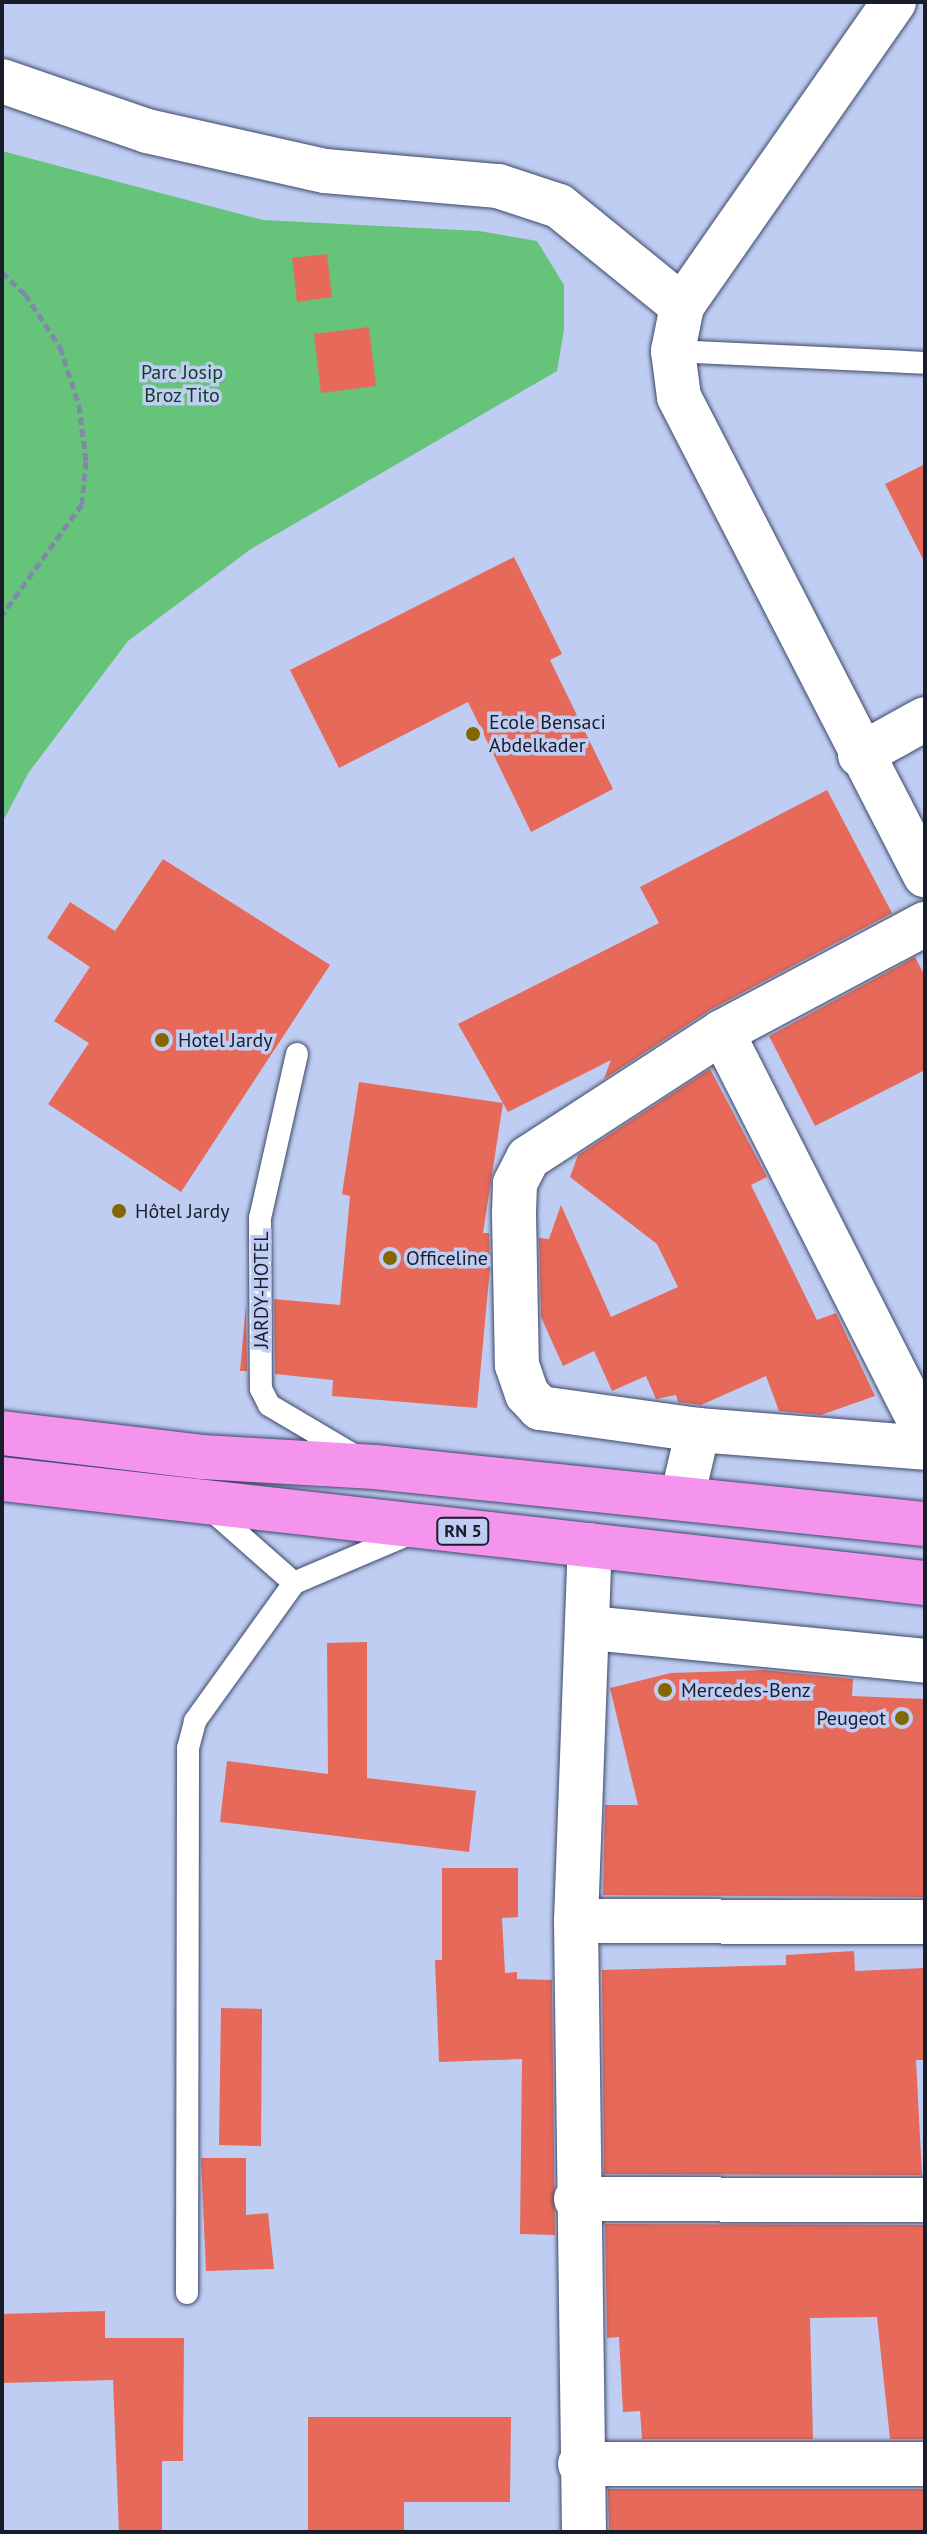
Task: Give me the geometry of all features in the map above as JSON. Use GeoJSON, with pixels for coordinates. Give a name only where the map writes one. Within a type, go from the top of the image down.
{"type":"FeatureCollection","features":[{"type":"Feature","properties":{"kind":"highway"},"geometry":{"type":"LineString","coordinates":[[2,1433],[202,1457],[375,1467],[925,1524]]}},
{"type":"Feature","properties":{"kind":"highway","name":"RN 5"},"geometry":{"type":"LineString","coordinates":[[2,1479],[925,1583]]}},
{"type":"Feature","properties":{"kind":"street"},"geometry":{"type":"LineString","coordinates":[[894,2],[682,306],[673,351],[679,397],[860,755],[925,875]]}},
{"type":"Feature","properties":{"kind":"street"},"geometry":{"type":"LineString","coordinates":[[2,81],[147,131],[325,171],[498,186],[559,206],[682,306]]}},
{"type":"Feature","properties":{"kind":"street"},"geometry":{"type":"LineString","coordinates":[[860,755],[925,719]]}},
{"type":"Feature","properties":{"kind":"street"},"geometry":{"type":"LineString","coordinates":[[925,924],[722,1032],[528,1158],[515,1184],[517,1365],[527,1394],[540,1408],[698,1430],[925,1448]]}},
{"type":"Feature","properties":{"kind":"street"},"geometry":{"type":"LineString","coordinates":[[722,1032],[925,1433]]}},
{"type":"Feature","properties":{"kind":"street"},"geometry":{"type":"LineString","coordinates":[[682,1498],[698,1430]]}},
{"type":"Feature","properties":{"kind":"street"},"geometry":{"type":"LineString","coordinates":[[584,2532],[576,2199],[576,1921],[591,1628],[590,1545]]}},
{"type":"Feature","properties":{"kind":"street"},"geometry":{"type":"LineString","coordinates":[[591,1628],[925,1661]]}},
{"type":"Feature","properties":{"kind":"street"},"geometry":{"type":"LineString","coordinates":[[576,1921],[925,1922]]}},
{"type":"Feature","properties":{"kind":"street"},"geometry":{"type":"LineString","coordinates":[[576,2199],[925,2200]]}},
{"type":"Feature","properties":{"kind":"street"},"geometry":{"type":"LineString","coordinates":[[580,2464],[925,2464]]}},
{"type":"Feature","properties":{"kind":"lane"},"geometry":{"type":"LineString","coordinates":[[673,351],[925,363]]}},
{"type":"Feature","properties":{"kind":"lane","name":"JARDY-HOTEL"},"geometry":{"type":"LineString","coordinates":[[297,1054],[260,1218],[261,1389],[269,1405],[375,1467]]}},
{"type":"Feature","properties":{"kind":"lane"},"geometry":{"type":"LineString","coordinates":[[202,1501],[294,1583]]}},
{"type":"Feature","properties":{"kind":"lane"},"geometry":{"type":"LineString","coordinates":[[187,2293],[188,1748],[195,1721],[294,1583],[427,1527]]}},
{"type":"Feature","properties":{"kind":"path"},"geometry":{"type":"LineString","coordinates":[[2,272],[25,294],[60,347],[79,405],[86,461],[82,504],[2,615]]}},
{"type":"Feature","properties":{"kind":"green space","name":"Parc Josip Broz Tito"},"geometry":{"type":"Polygon","coordinates":[[[2,151],[263,220],[479,231],[537,241],[564,285],[564,330],[557,371],[251,549],[128,641],[29,772],[2,823],[2,151]]]}},
{"type":"Feature","properties":{"kind":"building"},"geometry":{"type":"Polygon","coordinates":[[[327,254],[332,297],[297,302],[292,258],[327,254]]]}},
{"type":"Feature","properties":{"kind":"building"},"geometry":{"type":"Polygon","coordinates":[[[369,327],[376,386],[321,393],[314,334],[369,327]]]}},
{"type":"Feature","properties":{"kind":"building"},"geometry":{"type":"Polygon","coordinates":[[[925,464],[925,563],[885,484],[925,464]]]}},
{"type":"Feature","properties":{"kind":"building"},"geometry":{"type":"Polygon","coordinates":[[[514,557],[562,654],[550,660],[613,789],[531,832],[468,702],[339,768],[290,670],[514,557]]]}},
{"type":"Feature","properties":{"kind":"building"},"geometry":{"type":"Polygon","coordinates":[[[827,790],[892,913],[710,1010],[604,1079],[611,1060],[508,1112],[458,1024],[659,923],[640,887],[827,790]]]}},
{"type":"Feature","properties":{"kind":"building"},"geometry":{"type":"Polygon","coordinates":[[[163,859],[330,965],[181,1192],[48,1104],[89,1043],[54,1021],[90,967],[47,938],[70,902],[115,931],[163,859]]]}},
{"type":"Feature","properties":{"kind":"building"},"geometry":{"type":"Polygon","coordinates":[[[915,957],[925,976],[925,1070],[815,1126],[769,1036],[915,957]]]}},
{"type":"Feature","properties":{"kind":"building"},"geometry":{"type":"Polygon","coordinates":[[[710,1069],[767,1177],[751,1185],[817,1320],[836,1313],[875,1396],[821,1415],[779,1411],[766,1376],[701,1405],[678,1402],[676,1395],[656,1399],[646,1376],[612,1391],[594,1351],[563,1366],[541,1317],[539,1238],[549,1239],[561,1205],[611,1317],[678,1287],[657,1244],[570,1177],[578,1155],[710,1069]]]}},
{"type":"Feature","properties":{"kind":"building"},"geometry":{"type":"Polygon","coordinates":[[[359,1082],[503,1103],[483,1233],[489,1233],[490,1268],[477,1408],[332,1396],[333,1380],[275,1374],[274,1299],[340,1305],[350,1196],[342,1194],[359,1082]]]}},
{"type":"Feature","properties":{"kind":"building"},"geometry":{"type":"Polygon","coordinates":[[[246,1304],[247,1371],[240,1371],[246,1304]]]}},
{"type":"Feature","properties":{"kind":"building"},"geometry":{"type":"Polygon","coordinates":[[[367,1642],[367,1778],[476,1791],[469,1852],[220,1822],[227,1761],[328,1774],[327,1643],[367,1642]]]}},
{"type":"Feature","properties":{"kind":"building"},"geometry":{"type":"Polygon","coordinates":[[[764,1670],[853,1679],[852,1696],[925,1699],[925,1897],[603,1895],[605,1805],[638,1805],[610,1688],[671,1673],[764,1670]]]}},
{"type":"Feature","properties":{"kind":"building"},"geometry":{"type":"Polygon","coordinates":[[[442,1868],[518,1868],[518,1917],[502,1918],[505,1973],[517,1972],[517,1979],[552,1980],[555,2235],[520,2234],[522,2059],[439,2062],[435,1960],[442,1960],[442,1868]]]}},
{"type":"Feature","properties":{"kind":"building"},"geometry":{"type":"Polygon","coordinates":[[[854,1951],[855,1971],[925,1968],[925,2060],[916,2060],[922,2175],[604,2174],[602,1970],[786,1965],[786,1955],[854,1951]]]}},
{"type":"Feature","properties":{"kind":"building"},"geometry":{"type":"Polygon","coordinates":[[[221,2008],[262,2009],[261,2146],[219,2145],[221,2008]]]}},
{"type":"Feature","properties":{"kind":"building"},"geometry":{"type":"Polygon","coordinates":[[[201,2158],[246,2158],[246,2215],[268,2213],[274,2269],[206,2271],[201,2158]]]}},
{"type":"Feature","properties":{"kind":"building"},"geometry":{"type":"Polygon","coordinates":[[[605,2224],[925,2225],[925,2439],[890,2439],[877,2317],[810,2318],[813,2439],[642,2439],[640,2411],[623,2412],[619,2337],[607,2338],[605,2224]]]}},
{"type":"Feature","properties":{"kind":"building"},"geometry":{"type":"Polygon","coordinates":[[[105,2311],[105,2338],[184,2338],[183,2461],[162,2461],[162,2532],[119,2532],[113,2380],[2,2383],[2,2314],[105,2311]]]}},
{"type":"Feature","properties":{"kind":"building"},"geometry":{"type":"Polygon","coordinates":[[[308,2417],[511,2417],[510,2502],[404,2502],[404,2532],[308,2532],[308,2417]]]}},
{"type":"Feature","properties":{"kind":"building"},"geometry":{"type":"Polygon","coordinates":[[[608,2489],[925,2489],[925,2532],[609,2532],[608,2489]]]}},
{"type":"Feature","properties":{"kind":"place","name":"Ecole Bensaci Abdelkader"},"geometry":{"type":"Point","coordinates":[473,734]}},
{"type":"Feature","properties":{"kind":"place","name":"Hotel Jardy"},"geometry":{"type":"Point","coordinates":[162,1040]}},
{"type":"Feature","properties":{"kind":"place","name":"Hôtel Jardy"},"geometry":{"type":"Point","coordinates":[119,1211]}},
{"type":"Feature","properties":{"kind":"place","name":"Officeline"},"geometry":{"type":"Point","coordinates":[390,1258]}},
{"type":"Feature","properties":{"kind":"place","name":"Mercedes-Benz"},"geometry":{"type":"Point","coordinates":[665,1690]}},
{"type":"Feature","properties":{"kind":"place","name":"Peugeot"},"geometry":{"type":"Point","coordinates":[902,1718]}}]}
